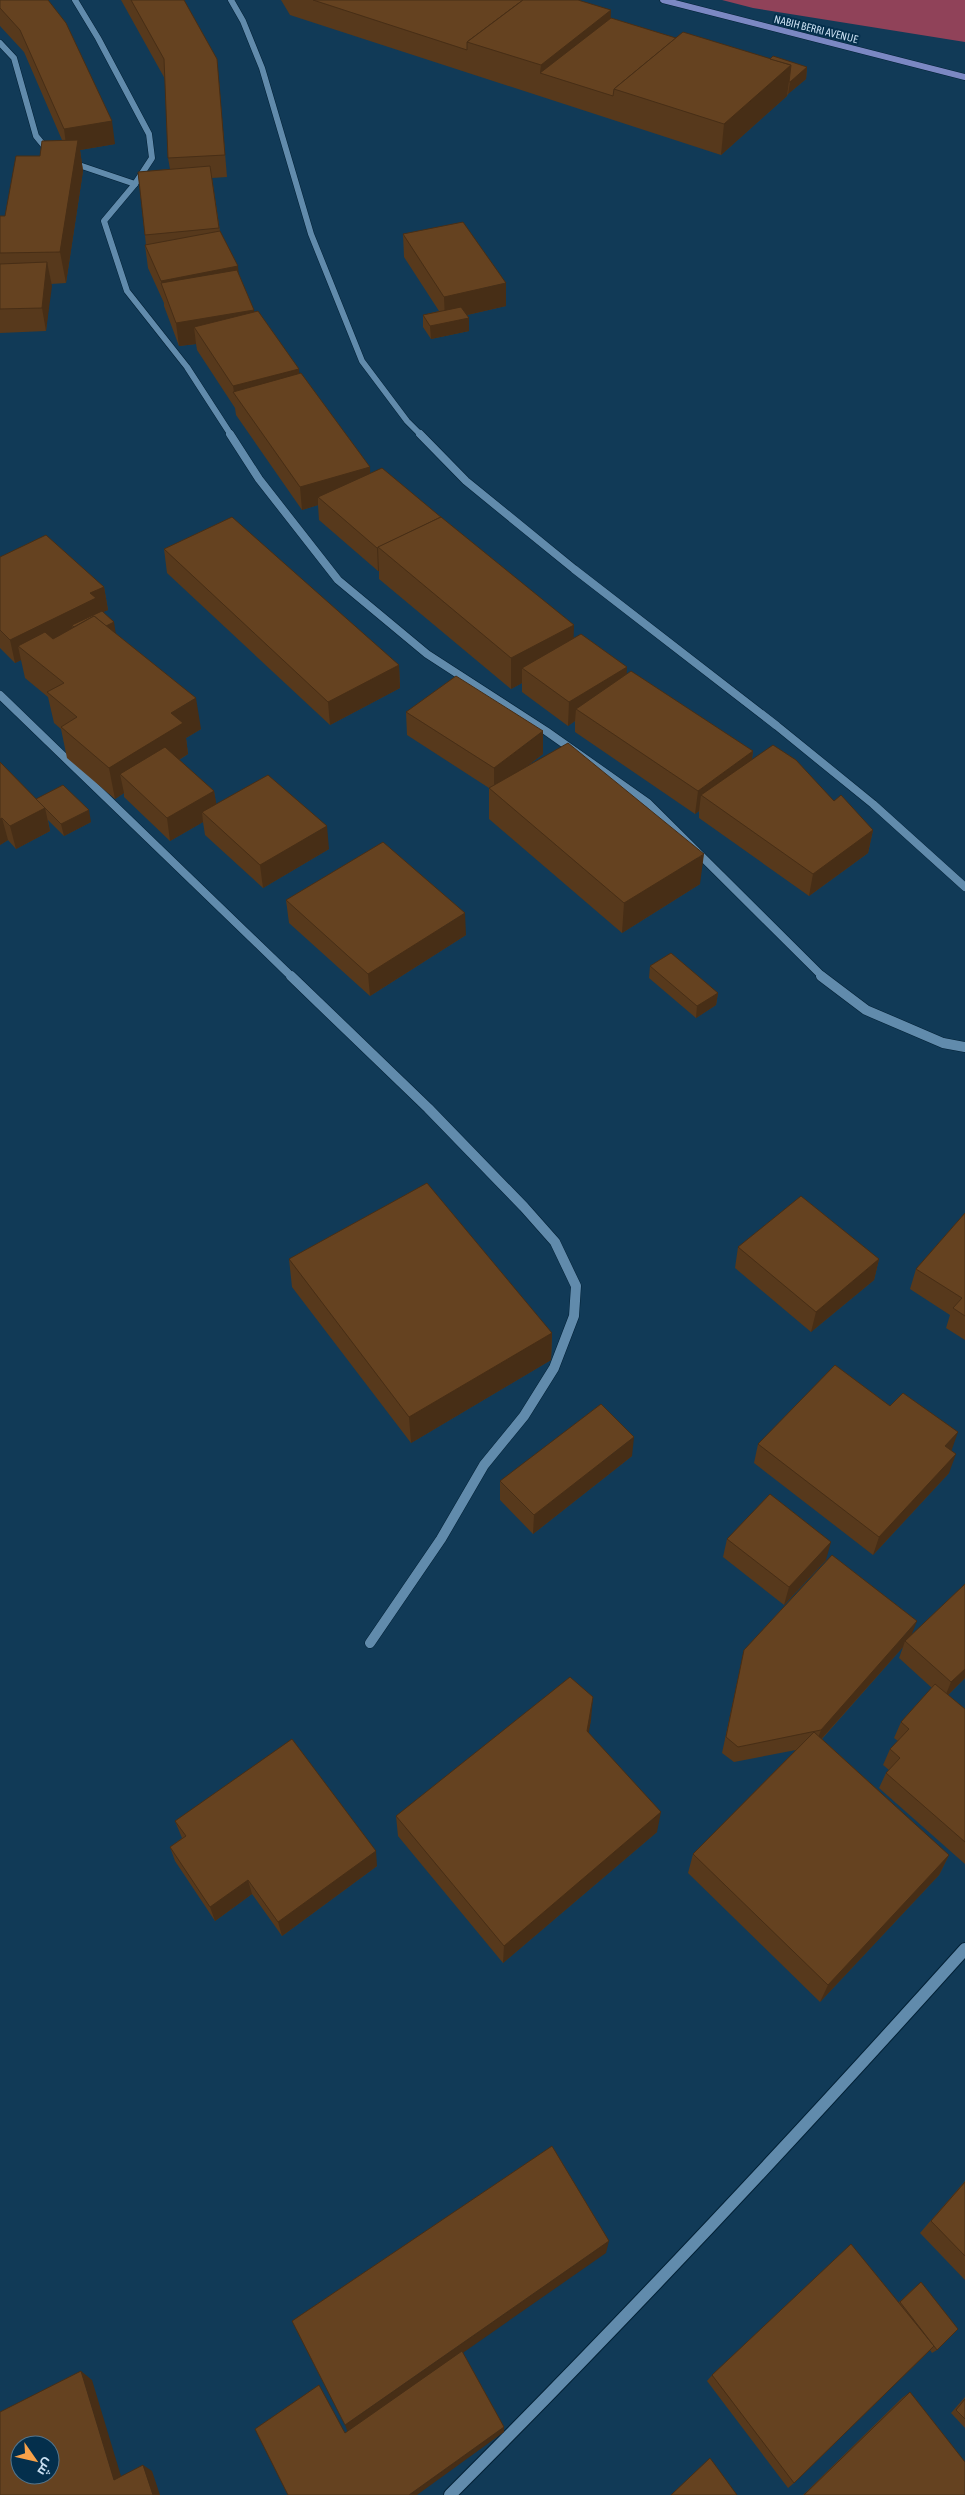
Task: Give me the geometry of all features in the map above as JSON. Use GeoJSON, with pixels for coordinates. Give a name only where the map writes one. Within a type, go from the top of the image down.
{"type":"FeatureCollection","features":[{"type":"Feature","properties":{"kind":"main road","name":"NABIH BERRI AVENUE"},"geometry":{"type":"LineString","coordinates":[[663,0],[965,78]]}},
{"type":"Feature","properties":{"kind":"street"},"geometry":{"type":"LineString","coordinates":[[75,0],[98,38],[149,134],[152,158],[135,184],[104,221],[127,291],[186,367],[260,480],[338,580],[427,654],[546,731],[648,803],[818,973],[866,1010],[943,1043],[965,1047]]}},
{"type":"Feature","properties":{"kind":"street"},"geometry":{"type":"LineString","coordinates":[[231,0],[243,21],[262,68],[311,234],[362,361],[407,421],[474,487],[574,569],[785,732],[873,804],[965,887]]}},
{"type":"Feature","properties":{"kind":"street"},"geometry":{"type":"LineString","coordinates":[[0,43],[14,58],[36,136],[52,155],[135,184]]}},
{"type":"Feature","properties":{"kind":"street"},"geometry":{"type":"LineString","coordinates":[[0,694],[392,1073],[510,1192],[555,1242],[576,1286],[574,1316],[554,1368],[524,1416],[484,1465],[441,1539],[370,1643]]}},
{"type":"Feature","properties":{"kind":"street"},"geometry":{"type":"LineString","coordinates":[[450,2495],[534,2411],[811,2121],[965,1949]]}},
{"type":"Feature","properties":{"kind":"shaded area"},"geometry":{"type":"Polygon","coordinates":[[[722,0],[965,0],[965,42],[753,8],[722,0]]]}},
{"type":"Feature","properties":{"kind":"building"},"geometry":{"type":"Polygon","coordinates":[[[0,0],[48,0],[66,23],[112,121],[64,129],[20,30],[0,8],[0,0]]]}},
{"type":"Feature","properties":{"kind":"building"},"geometry":{"type":"Polygon","coordinates":[[[131,0],[184,0],[217,59],[225,155],[168,158],[164,59],[131,0]]]}},
{"type":"Feature","properties":{"kind":"building"},"geometry":{"type":"Polygon","coordinates":[[[313,0],[523,0],[467,42],[467,50],[313,0]]]}},
{"type":"Feature","properties":{"kind":"building"},"geometry":{"type":"Polygon","coordinates":[[[523,0],[578,0],[611,10],[541,65],[467,42],[523,0]]]}},
{"type":"Feature","properties":{"kind":"building"},"geometry":{"type":"Polygon","coordinates":[[[611,18],[676,38],[614,89],[613,96],[540,73],[611,18]]]}},
{"type":"Feature","properties":{"kind":"building"},"geometry":{"type":"Polygon","coordinates":[[[683,32],[791,65],[724,124],[614,89],[683,32]]]}},
{"type":"Feature","properties":{"kind":"building"},"geometry":{"type":"Polygon","coordinates":[[[773,56],[807,67],[789,82],[791,65],[770,59],[773,56]]]}},
{"type":"Feature","properties":{"kind":"building"},"geometry":{"type":"Polygon","coordinates":[[[78,140],[60,252],[0,253],[0,216],[5,216],[16,156],[40,156],[42,141],[78,140]]]}},
{"type":"Feature","properties":{"kind":"building"},"geometry":{"type":"Polygon","coordinates":[[[210,166],[219,228],[145,235],[138,172],[210,166]]]}},
{"type":"Feature","properties":{"kind":"building"},"geometry":{"type":"Polygon","coordinates":[[[463,222],[506,283],[444,297],[403,234],[463,222]]]}},
{"type":"Feature","properties":{"kind":"building"},"geometry":{"type":"Polygon","coordinates":[[[220,231],[238,266],[161,281],[145,245],[220,231]]]}},
{"type":"Feature","properties":{"kind":"building"},"geometry":{"type":"Polygon","coordinates":[[[47,262],[42,308],[0,309],[0,264],[47,262]]]}},
{"type":"Feature","properties":{"kind":"building"},"geometry":{"type":"Polygon","coordinates":[[[237,270],[254,310],[176,323],[161,283],[237,270]]]}},
{"type":"Feature","properties":{"kind":"building"},"geometry":{"type":"Polygon","coordinates":[[[461,307],[469,318],[430,326],[423,315],[461,307]]]}},
{"type":"Feature","properties":{"kind":"building"},"geometry":{"type":"Polygon","coordinates":[[[258,311],[299,369],[233,386],[194,327],[258,311]]]}},
{"type":"Feature","properties":{"kind":"building"},"geometry":{"type":"Polygon","coordinates":[[[301,373],[370,467],[300,487],[233,392],[301,373]]]}},
{"type":"Feature","properties":{"kind":"building"},"geometry":{"type":"Polygon","coordinates":[[[382,468],[441,517],[377,548],[318,497],[382,468]]]}},
{"type":"Feature","properties":{"kind":"building"},"geometry":{"type":"Polygon","coordinates":[[[232,517],[399,665],[328,702],[164,549],[232,517]]]}},
{"type":"Feature","properties":{"kind":"building"},"geometry":{"type":"Polygon","coordinates":[[[441,517],[574,625],[511,658],[378,547],[441,517]]]}},
{"type":"Feature","properties":{"kind":"building"},"geometry":{"type":"Polygon","coordinates":[[[46,535],[104,587],[90,593],[96,598],[10,640],[0,630],[0,557],[46,535]]]}},
{"type":"Feature","properties":{"kind":"building"},"geometry":{"type":"Polygon","coordinates":[[[102,611],[114,622],[106,626],[94,616],[74,627],[72,625],[102,611]]]}},
{"type":"Feature","properties":{"kind":"building"},"geometry":{"type":"Polygon","coordinates":[[[94,616],[196,698],[171,713],[183,723],[109,768],[61,727],[77,717],[47,692],[64,683],[18,646],[45,632],[53,639],[94,616]]]}},
{"type":"Feature","properties":{"kind":"building"},"geometry":{"type":"Polygon","coordinates":[[[581,634],[627,667],[569,702],[522,668],[581,634]]]}},
{"type":"Feature","properties":{"kind":"building"},"geometry":{"type":"Polygon","coordinates":[[[631,671],[753,751],[698,791],[576,709],[631,671]]]}},
{"type":"Feature","properties":{"kind":"building"},"geometry":{"type":"Polygon","coordinates":[[[456,676],[543,731],[494,768],[406,712],[456,676]]]}},
{"type":"Feature","properties":{"kind":"building"},"geometry":{"type":"Polygon","coordinates":[[[568,743],[704,854],[624,903],[489,788],[568,743]]]}},
{"type":"Feature","properties":{"kind":"building"},"geometry":{"type":"Polygon","coordinates":[[[773,745],[796,760],[834,801],[841,795],[873,830],[813,874],[701,795],[773,745]]]}},
{"type":"Feature","properties":{"kind":"building"},"geometry":{"type":"Polygon","coordinates":[[[165,747],[214,791],[167,818],[120,774],[165,747]]]}},
{"type":"Feature","properties":{"kind":"building"},"geometry":{"type":"Polygon","coordinates":[[[0,762],[45,808],[10,826],[2,818],[0,819],[0,762]]]}},
{"type":"Feature","properties":{"kind":"building"},"geometry":{"type":"Polygon","coordinates":[[[268,775],[327,826],[260,865],[202,812],[268,775]]]}},
{"type":"Feature","properties":{"kind":"building"},"geometry":{"type":"Polygon","coordinates":[[[63,785],[89,810],[61,824],[36,799],[63,785]]]}},
{"type":"Feature","properties":{"kind":"building"},"geometry":{"type":"Polygon","coordinates":[[[383,842],[465,913],[368,974],[286,900],[383,842]]]}},
{"type":"Feature","properties":{"kind":"building"},"geometry":{"type":"Polygon","coordinates":[[[671,953],[718,993],[697,1006],[650,966],[671,953]]]}},
{"type":"Feature","properties":{"kind":"building"},"geometry":{"type":"Polygon","coordinates":[[[427,1183],[552,1333],[409,1417],[289,1259],[427,1183]]]}},
{"type":"Feature","properties":{"kind":"building"},"geometry":{"type":"Polygon","coordinates":[[[801,1196],[879,1259],[816,1312],[738,1247],[801,1196]]]}},
{"type":"Feature","properties":{"kind":"building"},"geometry":{"type":"Polygon","coordinates":[[[965,1213],[965,1316],[953,1308],[962,1298],[916,1269],[965,1213]]]}},
{"type":"Feature","properties":{"kind":"building"},"geometry":{"type":"Polygon","coordinates":[[[835,1365],[890,1406],[903,1393],[958,1432],[945,1446],[956,1454],[879,1537],[758,1444],[835,1365]]]}},
{"type":"Feature","properties":{"kind":"building"},"geometry":{"type":"Polygon","coordinates":[[[601,1404],[634,1437],[534,1515],[500,1481],[601,1404]]]}},
{"type":"Feature","properties":{"kind":"building"},"geometry":{"type":"Polygon","coordinates":[[[770,1494],[831,1542],[789,1587],[727,1539],[770,1494]]]}},
{"type":"Feature","properties":{"kind":"building"},"geometry":{"type":"Polygon","coordinates":[[[832,1555],[917,1621],[821,1730],[738,1747],[726,1737],[744,1650],[832,1555]]]}},
{"type":"Feature","properties":{"kind":"building"},"geometry":{"type":"Polygon","coordinates":[[[965,1584],[965,1669],[951,1682],[905,1641],[965,1584]]]}},
{"type":"Feature","properties":{"kind":"building"},"geometry":{"type":"Polygon","coordinates":[[[570,1677],[593,1697],[587,1731],[661,1812],[504,1946],[396,1816],[570,1677]]]}},
{"type":"Feature","properties":{"kind":"building"},"geometry":{"type":"Polygon","coordinates":[[[935,1684],[965,1709],[965,1842],[886,1773],[900,1758],[890,1749],[909,1729],[901,1722],[935,1684]]]}},
{"type":"Feature","properties":{"kind":"building"},"geometry":{"type":"Polygon","coordinates":[[[814,1732],[949,1855],[828,1985],[693,1854],[814,1732]]]}},
{"type":"Feature","properties":{"kind":"building"},"geometry":{"type":"Polygon","coordinates":[[[292,1739],[376,1851],[278,1922],[248,1880],[210,1907],[170,1847],[186,1836],[175,1821],[292,1739]]]}},
{"type":"Feature","properties":{"kind":"building"},"geometry":{"type":"Polygon","coordinates":[[[552,2146],[609,2241],[345,2425],[292,2321],[552,2146]]]}},
{"type":"Feature","properties":{"kind":"building"},"geometry":{"type":"Polygon","coordinates":[[[965,2182],[965,2256],[931,2221],[965,2182]]]}},
{"type":"Feature","properties":{"kind":"building"},"geometry":{"type":"Polygon","coordinates":[[[851,2244],[934,2346],[794,2483],[712,2375],[851,2244]]]}},
{"type":"Feature","properties":{"kind":"building"},"geometry":{"type":"Polygon","coordinates":[[[921,2282],[958,2329],[937,2350],[900,2302],[921,2282]]]}},
{"type":"Feature","properties":{"kind":"building"},"geometry":{"type":"Polygon","coordinates":[[[462,2351],[504,2427],[409,2495],[288,2495],[255,2429],[319,2385],[345,2433],[462,2351]]]}},
{"type":"Feature","properties":{"kind":"building"},"geometry":{"type":"Polygon","coordinates":[[[81,2371],[114,2480],[143,2465],[153,2495],[0,2495],[0,2412],[81,2371]]]}},
{"type":"Feature","properties":{"kind":"building"},"geometry":{"type":"Polygon","coordinates":[[[910,2392],[965,2462],[965,2495],[804,2495],[910,2392]]]}},
{"type":"Feature","properties":{"kind":"building"},"geometry":{"type":"Polygon","coordinates":[[[965,2399],[965,2419],[956,2410],[965,2399]]]}},
{"type":"Feature","properties":{"kind":"building"},"geometry":{"type":"Polygon","coordinates":[[[710,2458],[737,2495],[671,2495],[710,2458]]]}}]}
